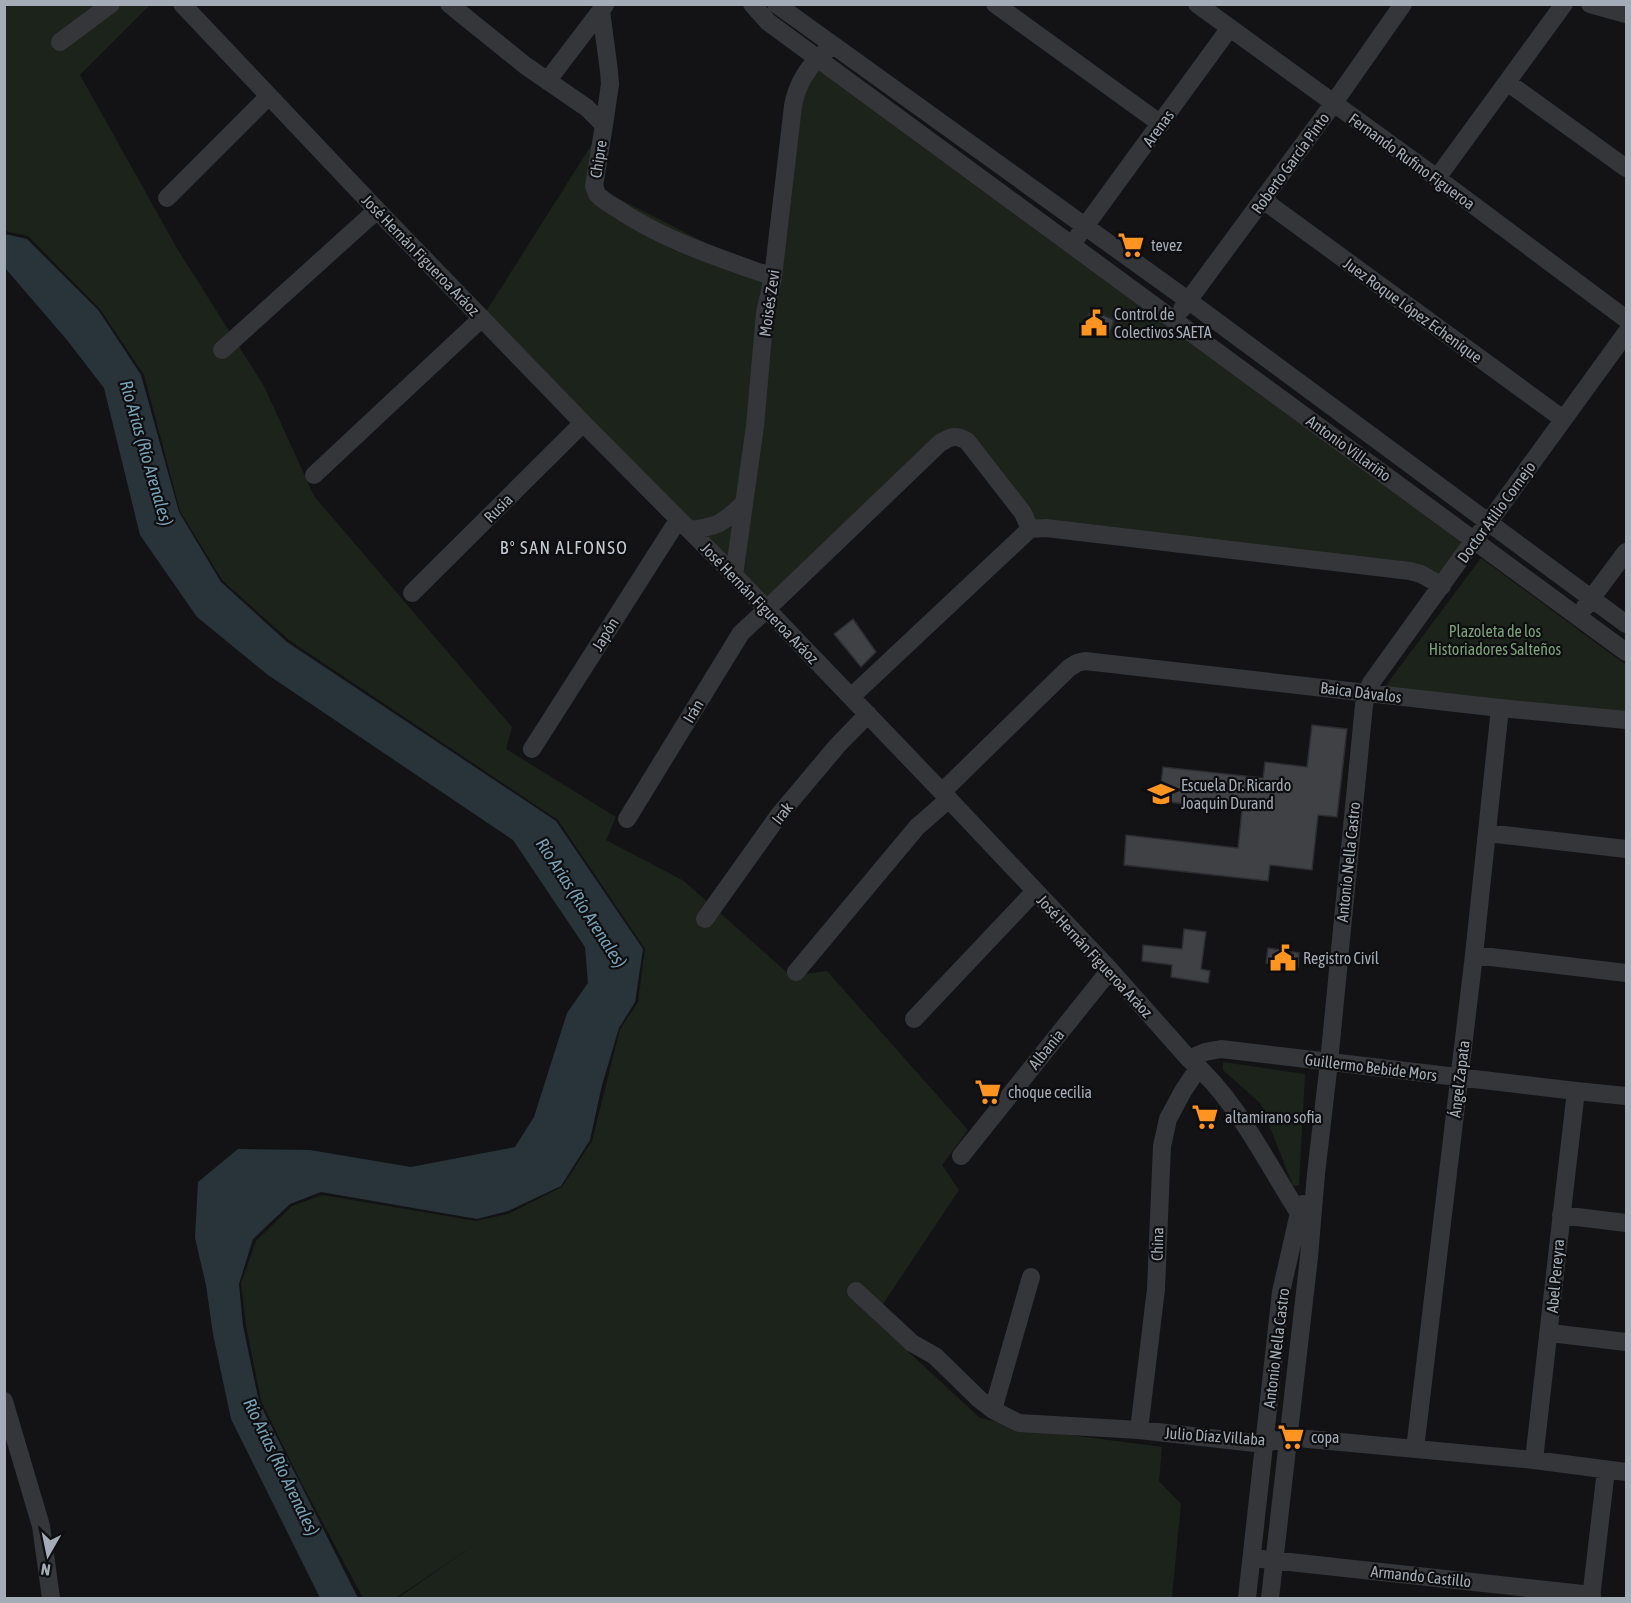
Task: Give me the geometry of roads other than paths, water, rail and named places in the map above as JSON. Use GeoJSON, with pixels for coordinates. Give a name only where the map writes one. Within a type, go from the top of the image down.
{"type":"FeatureCollection","features":[{"type":"Feature","properties":{"kind":"street"},"geometry":{"type":"LineString","coordinates":[[60,42],[111,4]]}},
{"type":"Feature","properties":{"kind":"street","name":"José Hernán Figueroa Aráoz"},"geometry":{"type":"LineString","coordinates":[[182,4],[376,210],[683,525],[734,574],[1110,970],[1222,1092],[1306,1217]]}},
{"type":"Feature","properties":{"kind":"street","name":"Chipre"},"geometry":{"type":"LineString","coordinates":[[449,4],[526,66],[587,108],[604,125],[594,186],[597,194],[603,200],[625,215],[668,237],[773,278]]}},
{"type":"Feature","properties":{"kind":"street","name":"Antonio Villariño"},"geometry":{"type":"LineString","coordinates":[[752,4],[778,30],[1626,652]]}},
{"type":"Feature","properties":{"kind":"street"},"geometry":{"type":"LineString","coordinates":[[995,4],[1161,124]]}},
{"type":"Feature","properties":{"kind":"street","name":"Fernando Rufino Figueroa"},"geometry":{"type":"LineString","coordinates":[[1197,4],[1626,319]]}},
{"type":"Feature","properties":{"kind":"street"},"geometry":{"type":"LineString","coordinates":[[1437,178],[1564,4]]}},
{"type":"Feature","properties":{"kind":"street"},"geometry":{"type":"LineString","coordinates":[[1590,4],[1626,14]]}},
{"type":"Feature","properties":{"kind":"street","name":"Roberto García Pinto"},"geometry":{"type":"LineString","coordinates":[[1174,320],[1334,104],[1399,6]]}},
{"type":"Feature","properties":{"kind":"street"},"geometry":{"type":"LineString","coordinates":[[778,30],[785,7]]}},
{"type":"Feature","properties":{"kind":"street","name":"Antonio Villariño"},"geometry":{"type":"LineString","coordinates":[[785,7],[832,44],[1189,301],[1626,624]]}},
{"type":"Feature","properties":{"kind":"street"},"geometry":{"type":"LineString","coordinates":[[548,80],[603,8]]}},
{"type":"Feature","properties":{"kind":"street"},"geometry":{"type":"LineString","coordinates":[[603,8],[610,84],[604,125]]}},
{"type":"Feature","properties":{"kind":"street","name":"Arenas"},"geometry":{"type":"LineString","coordinates":[[1072,244],[1229,29]]}},
{"type":"Feature","properties":{"kind":"street","name":"Moisés Zevi"},"geometry":{"type":"LineString","coordinates":[[734,574],[755,426],[765,313],[773,278],[794,100],[802,80],[817,58],[832,44]]}},
{"type":"Feature","properties":{"kind":"street"},"geometry":{"type":"LineString","coordinates":[[1507,82],[1626,168]]}},
{"type":"Feature","properties":{"kind":"street"},"geometry":{"type":"LineString","coordinates":[[167,198],[269,96]]}},
{"type":"Feature","properties":{"kind":"street","name":"Juez Roque López Echenique"},"geometry":{"type":"LineString","coordinates":[[1263,200],[1563,419]]}},
{"type":"Feature","properties":{"kind":"street"},"geometry":{"type":"LineString","coordinates":[[222,350],[376,210]]}},
{"type":"Feature","properties":{"kind":"street"},"geometry":{"type":"LineString","coordinates":[[314,475],[482,318]]}},
{"type":"Feature","properties":{"kind":"street","name":"Doctor Atilio Cornejo"},"geometry":{"type":"LineString","coordinates":[[1367,692],[1371,683],[1474,540],[1626,333]]}},
{"type":"Feature","properties":{"kind":"street","name":"Rusia"},"geometry":{"type":"LineString","coordinates":[[412,593],[583,423]]}},
{"type":"Feature","properties":{"kind":"street","name":"Irán"},"geometry":{"type":"LineString","coordinates":[[627,819],[741,633],[932,450],[948,438],[959,436],[967,441],[1023,513],[1030,529]]}},
{"type":"Feature","properties":{"kind":"street"},"geometry":{"type":"LineString","coordinates":[[683,525],[709,528],[720,524],[743,504]]}},
{"type":"Feature","properties":{"kind":"street","name":"Japón"},"geometry":{"type":"LineString","coordinates":[[532,749],[683,525]]}},
{"type":"Feature","properties":{"kind":"street"},"geometry":{"type":"LineString","coordinates":[[851,697],[1030,529],[1046,528],[1410,571],[1421,574],[1442,586]]}},
{"type":"Feature","properties":{"kind":"street"},"geometry":{"type":"LineString","coordinates":[[1578,615],[1626,552]]}},
{"type":"Feature","properties":{"kind":"street","name":"Baica Dávalos"},"geometry":{"type":"LineString","coordinates":[[946,795],[1069,668],[1077,663],[1096,662],[1626,720]]}},
{"type":"Feature","properties":{"kind":"street","name":"Antonio Nella Castro"},"geometry":{"type":"LineString","coordinates":[[1247,1599],[1281,1292],[1306,1217],[1316,1174],[1367,692]]}},
{"type":"Feature","properties":{"kind":"street","name":"Ángel Zapata"},"geometry":{"type":"LineString","coordinates":[[1415,1449],[1474,955],[1500,708]]}},
{"type":"Feature","properties":{"kind":"street","name":"Irak"},"geometry":{"type":"LineString","coordinates":[[705,919],[779,815],[837,746],[868,714]]}},
{"type":"Feature","properties":{"kind":"street"},"geometry":{"type":"LineString","coordinates":[[796,972],[946,795]]}},
{"type":"Feature","properties":{"kind":"street"},"geometry":{"type":"LineString","coordinates":[[1486,833],[1626,849]]}},
{"type":"Feature","properties":{"kind":"street"},"geometry":{"type":"LineString","coordinates":[[914,1019],[1035,891]]}},
{"type":"Feature","properties":{"kind":"street"},"geometry":{"type":"LineString","coordinates":[[1474,955],[1626,973]]}},
{"type":"Feature","properties":{"kind":"street","name":"Albania"},"geometry":{"type":"LineString","coordinates":[[961,1155],[1110,970]]}},
{"type":"Feature","properties":{"kind":"street","name":"Guillermo Bebide Mors"},"geometry":{"type":"LineString","coordinates":[[1194,1063],[1205,1052],[1221,1049],[1626,1096]]}},
{"type":"Feature","properties":{"kind":"street","name":"China"},"geometry":{"type":"LineString","coordinates":[[1139,1430],[1156,1289],[1162,1146],[1168,1119],[1183,1091],[1194,1063]]}},
{"type":"Feature","properties":{"kind":"street","name":"Abel Pereyra"},"geometry":{"type":"LineString","coordinates":[[1534,1461],[1576,1091]]}},
{"type":"Feature","properties":{"kind":"street"},"geometry":{"type":"LineString","coordinates":[[1561,1215],[1626,1223]]}},
{"type":"Feature","properties":{"kind":"street","name":"Antonio Nella Castro"},"geometry":{"type":"LineString","coordinates":[[1270,1599],[1306,1217]]}},
{"type":"Feature","properties":{"kind":"street"},"geometry":{"type":"LineString","coordinates":[[993,1410],[1031,1277]]}},
{"type":"Feature","properties":{"kind":"street","name":"Julio Díaz Villaba"},"geometry":{"type":"LineString","coordinates":[[856,1291],[912,1343],[934,1356],[979,1399],[993,1410],[1019,1423],[1139,1430],[1264,1444],[1287,1437],[1626,1472]]}},
{"type":"Feature","properties":{"kind":"street"},"geometry":{"type":"LineString","coordinates":[[1550,1334],[1626,1342]]}},
{"type":"Feature","properties":{"kind":"street"},"geometry":{"type":"LineString","coordinates":[[4,1401],[40,1526],[51,1599]]}},
{"type":"Feature","properties":{"kind":"street"},"geometry":{"type":"LineString","coordinates":[[1591,1597],[1606,1470]]}},
{"type":"Feature","properties":{"kind":"street","name":"Armando Castillo"},"geometry":{"type":"LineString","coordinates":[[1251,1557],[1591,1597]]}},
{"type":"Feature","properties":{"kind":"water","name":"Río Arias (Río Arenales)"},"geometry":{"type":"Polygon","coordinates":[[[5,234],[27,239],[99,311],[141,375],[179,512],[221,582],[287,642],[556,821],[643,949],[635,1002],[619,1028],[602,1085],[590,1140],[561,1186],[508,1211],[477,1219],[321,1192],[290,1204],[253,1239],[239,1284],[243,1326],[259,1402],[358,1598],[320,1598],[231,1419],[195,1238],[198,1182],[238,1149],[310,1150],[411,1167],[515,1147],[534,1117],[567,1013],[588,983],[585,947],[513,840],[268,675],[197,617],[140,535],[104,388],[67,340],[5,268],[5,234]]]}},
{"type":"Feature","properties":{"kind":"place","name":"tevez"},"geometry":{"type":"Point","coordinates":[1131,245]}},
{"type":"Feature","properties":{"kind":"place","name":"Control de Colectivos SAETA"},"geometry":{"type":"Point","coordinates":[1094,323]}},
{"type":"Feature","properties":{"kind":"place","name":"Escuela Dr. Ricardo Joaquin Durand"},"geometry":{"type":"Point","coordinates":[1161,794]}},
{"type":"Feature","properties":{"kind":"place","name":"Registro Civíl"},"geometry":{"type":"Point","coordinates":[1283,958]}},
{"type":"Feature","properties":{"kind":"place","name":"choque cecilia"},"geometry":{"type":"Point","coordinates":[988,1092]}},
{"type":"Feature","properties":{"kind":"place","name":"altamirano sofia"},"geometry":{"type":"Point","coordinates":[1205,1117]}},
{"type":"Feature","properties":{"kind":"place","name":"copa"},"geometry":{"type":"Point","coordinates":[1291,1437]}},
{"type":"Feature","properties":{"kind":"district","name":"B° SAN ALFONSO"},"geometry":{"type":"Point","coordinates":[564,548]}},
{"type":"Feature","properties":{"kind":"park label","name":"Plazoleta de los Historiadores Salteños"},"geometry":{"type":"Point","coordinates":[1495,640]}}]}
